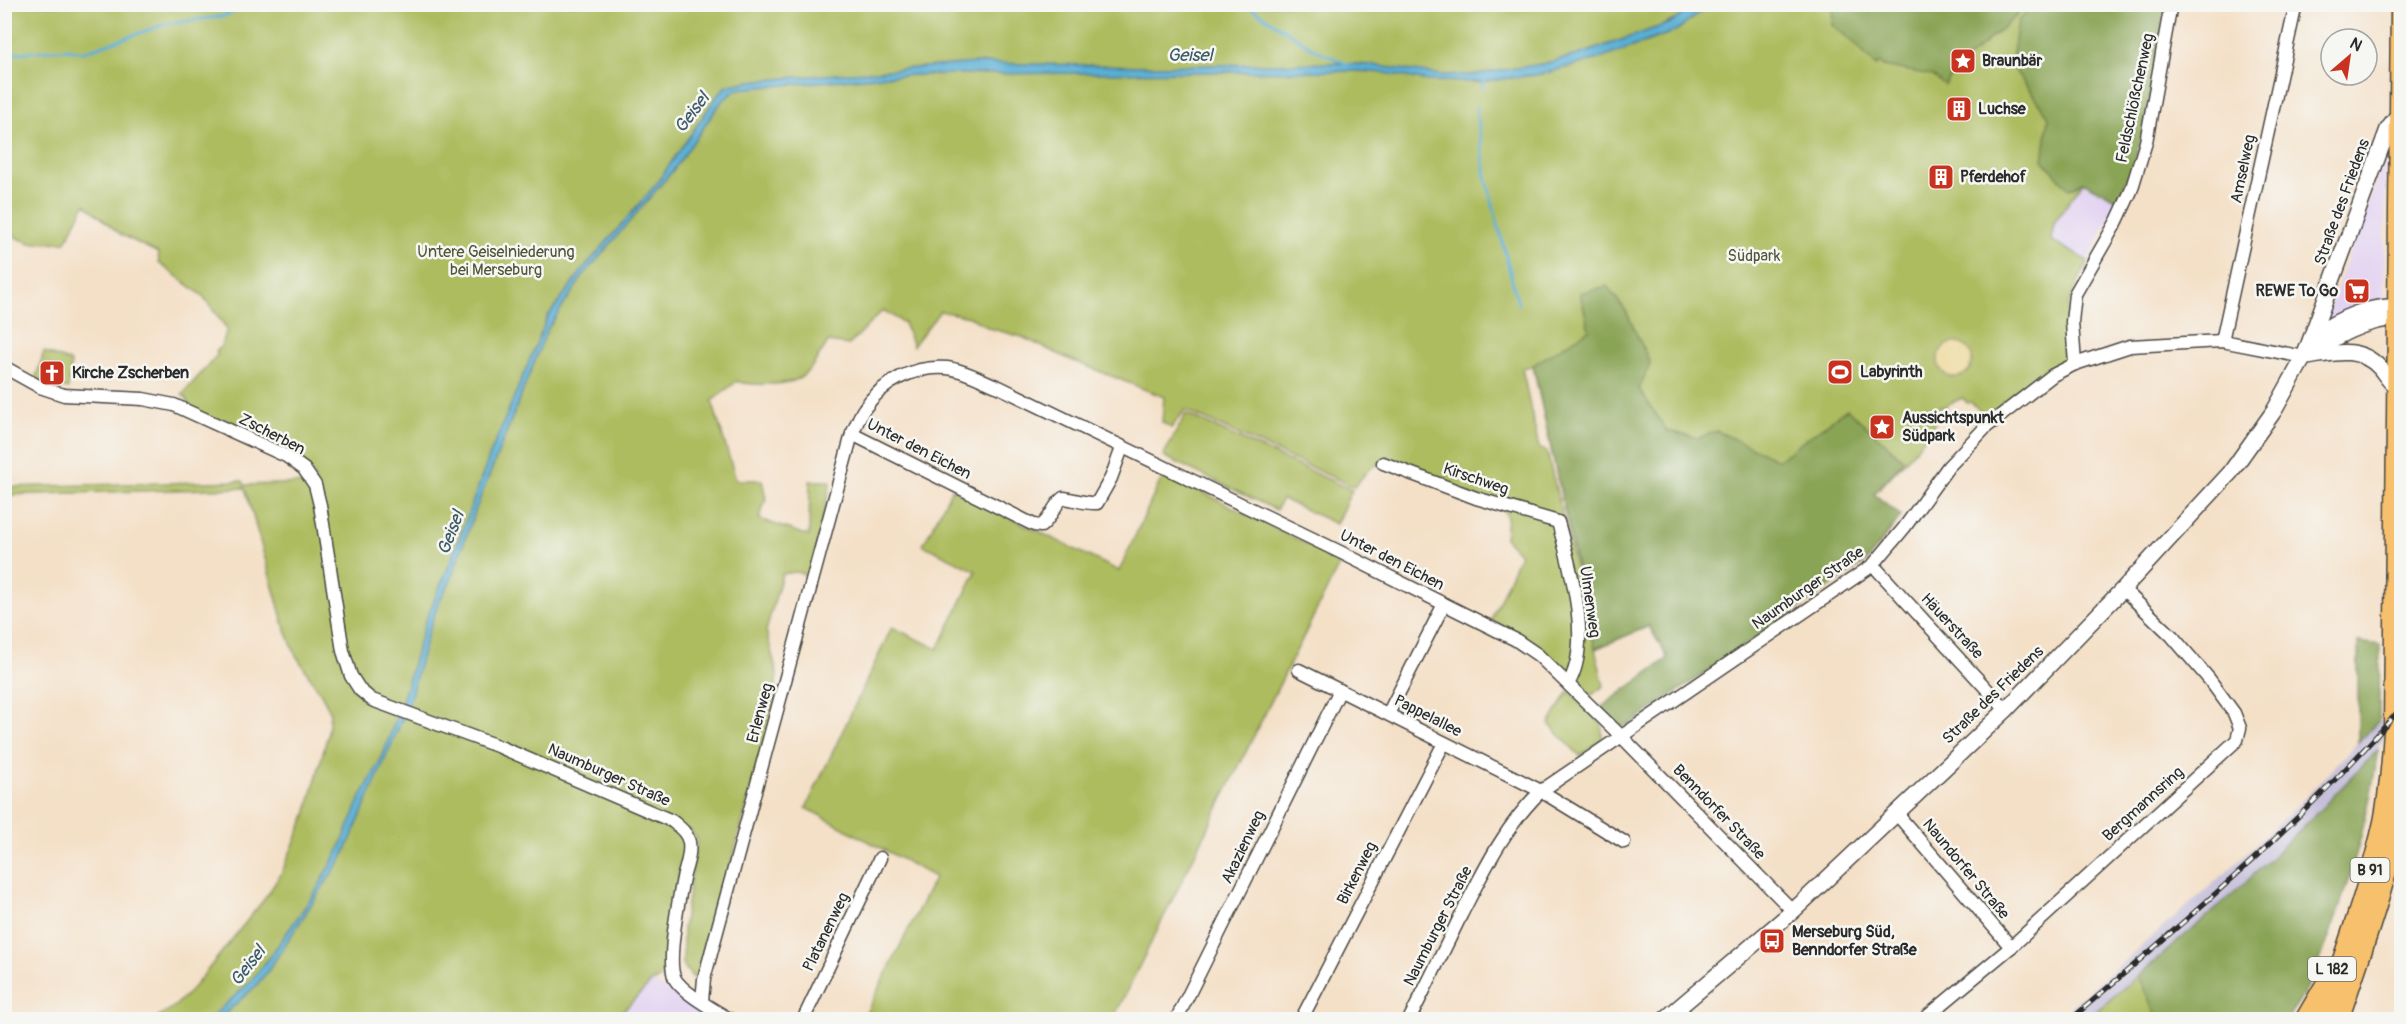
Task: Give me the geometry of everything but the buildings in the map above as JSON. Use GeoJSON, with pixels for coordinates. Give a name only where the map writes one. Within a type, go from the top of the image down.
{"type":"FeatureCollection","features":[{"type":"Feature","properties":{"kind":"main road","name":"B 91"},"geometry":{"type":"LineString","coordinates":[[2322,1020],[2356,916],[2382,823],[2387,797],[2393,731],[2395,386],[2399,312],[2397,205],[2400,4]]}},
{"type":"Feature","properties":{"kind":"main road","name":"B 91"},"geometry":{"type":"LineString","coordinates":[[2341,1020],[2392,852],[2402,806]]}},
{"type":"Feature","properties":{"kind":"main road","name":"L 182"},"geometry":{"type":"LineString","coordinates":[[2304,1020],[2324,988],[2356,916]]}},
{"type":"Feature","properties":{"kind":"street","name":"Feldschlößchenweg"},"geometry":{"type":"LineString","coordinates":[[2075,364],[2072,322],[2075,294],[2117,221],[2131,191],[2146,142],[2171,4]]}},
{"type":"Feature","properties":{"kind":"street","name":"Amselweg"},"geometry":{"type":"LineString","coordinates":[[2222,341],[2296,4]]}},
{"type":"Feature","properties":{"kind":"street","name":"Straße des Friedens"},"geometry":{"type":"LineString","coordinates":[[1664,1020],[1684,1014],[2006,710],[2123,589],[2243,457],[2274,411],[2304,357],[2388,129],[2398,116]]}},
{"type":"Feature","properties":{"kind":"street"},"geometry":{"type":"LineString","coordinates":[[2313,337],[2336,321],[2378,307],[2399,312]]}},
{"type":"Feature","properties":{"kind":"street","name":"Straße des Friedens"},"geometry":{"type":"LineString","coordinates":[[2304,357],[2331,339],[2357,326],[2399,312]]}},
{"type":"Feature","properties":{"kind":"street","name":"Naumburger Straße"},"geometry":{"type":"LineString","coordinates":[[1409,1020],[1490,859],[1514,821],[1541,791],[1873,565],[1904,528],[1948,467],[1986,427],[2053,375],[2075,364],[2130,346],[2222,341],[2304,357]]}},
{"type":"Feature","properties":{"kind":"street"},"geometry":{"type":"LineString","coordinates":[[2304,357],[2348,351],[2366,357],[2380,368],[2395,386]]}},
{"type":"Feature","properties":{"kind":"street","name":"Zscherben"},"geometry":{"type":"LineString","coordinates":[[4,367],[40,387],[64,395],[143,399],[174,405],[286,456],[304,469],[315,485],[321,505],[343,651],[351,676],[360,690],[372,700],[413,715]]}},
{"type":"Feature","properties":{"kind":"street","name":"Unter den Eichen"},"geometry":{"type":"LineString","coordinates":[[1122,448],[1111,478],[1098,503],[1088,504],[1075,499],[1063,498],[1054,505],[1046,523],[1041,526],[1034,525],[852,434],[863,410],[877,394],[894,380],[918,370],[950,368],[999,387],[1342,553],[1515,640],[1538,655],[1622,737]]}},
{"type":"Feature","properties":{"kind":"street","name":"Erlenweg"},"geometry":{"type":"LineString","coordinates":[[702,1001],[704,980],[852,434]]}},
{"type":"Feature","properties":{"kind":"street","name":"Kirschweg"},"geometry":{"type":"LineString","coordinates":[[1383,463],[1476,498],[1558,522]]}},
{"type":"Feature","properties":{"kind":"street","name":"Ulmenweg"},"geometry":{"type":"LineString","coordinates":[[1558,522],[1572,581],[1580,639],[1577,666],[1568,684]]}},
{"type":"Feature","properties":{"kind":"street","name":"Häuerstraße"},"geometry":{"type":"LineString","coordinates":[[1873,565],[2006,710]]}},
{"type":"Feature","properties":{"kind":"street","name":"Bergmannsring"},"geometry":{"type":"LineString","coordinates":[[1923,1020],[2011,947],[2237,740],[2240,728],[2234,713],[2209,679],[2172,636],[2123,589]]}},
{"type":"Feature","properties":{"kind":"street"},"geometry":{"type":"LineString","coordinates":[[1389,714],[1444,604]]}},
{"type":"Feature","properties":{"kind":"street","name":"Pappelallee"},"geometry":{"type":"LineString","coordinates":[[1299,670],[1541,791]]}},
{"type":"Feature","properties":{"kind":"street","name":"Akazienweg"},"geometry":{"type":"LineString","coordinates":[[1176,1020],[1340,690]]}},
{"type":"Feature","properties":{"kind":"street","name":"Naumburger Straße"},"geometry":{"type":"LineString","coordinates":[[413,715],[586,782],[672,821],[683,830],[689,841],[689,854],[680,894],[672,962],[675,978],[686,990],[731,1020]]}},
{"type":"Feature","properties":{"kind":"street","name":"Benndorfer Straße"},"geometry":{"type":"LineString","coordinates":[[1622,737],[1793,911]]}},
{"type":"Feature","properties":{"kind":"street","name":"Birkenweg"},"geometry":{"type":"LineString","coordinates":[[1301,1020],[1444,743]]}},
{"type":"Feature","properties":{"kind":"street"},"geometry":{"type":"LineString","coordinates":[[1541,791],[1624,842]]}},
{"type":"Feature","properties":{"kind":"street","name":"Naundorfer Straße"},"geometry":{"type":"LineString","coordinates":[[1896,813],[2011,947]]}},
{"type":"Feature","properties":{"kind":"street","name":"Platanenweg"},"geometry":{"type":"LineString","coordinates":[[803,1020],[880,858]]}},
{"type":"Feature","properties":{"kind":"shaded area"},"geometry":{"type":"Polygon","coordinates":[[[2386,155],[2384,301],[2329,321],[2325,320],[2386,155]]]}},
{"type":"Feature","properties":{"kind":"shaded area"},"geometry":{"type":"Polygon","coordinates":[[[2083,182],[2118,200],[2088,261],[2051,240],[2054,222],[2083,182]]]}},
{"type":"Feature","properties":{"kind":"shaded area"},"geometry":{"type":"Polygon","coordinates":[[[2401,696],[2401,719],[2378,746],[2378,750],[2244,884],[2087,1019],[2056,1020],[2230,869],[2299,804],[2379,720],[2380,723],[2401,696]]]}},
{"type":"Feature","properties":{"kind":"shaded area"},"geometry":{"type":"Polygon","coordinates":[[[652,982],[724,1019],[614,1020],[652,982]]]}},
{"type":"Feature","properties":{"kind":"green space"},"geometry":{"type":"Polygon","coordinates":[[[1833,4],[2023,5],[2016,16],[1959,66],[1945,85],[1931,75],[1883,66],[1879,63],[1876,66],[1853,42],[1832,25],[1833,4]]]}},
{"type":"Feature","properties":{"kind":"green space","name":"Untere Geiselniederung bei Merseburg"},"geometry":{"type":"Polygon","coordinates":[[[4,5],[1693,5],[1678,18],[1659,27],[1578,55],[1542,64],[1474,75],[1473,82],[1478,82],[1542,74],[1602,58],[1678,30],[1709,5],[2165,5],[2118,200],[2083,182],[2054,223],[2051,240],[2088,261],[2068,304],[2066,363],[2045,375],[2000,409],[1983,414],[1971,402],[1967,403],[1963,398],[1948,404],[1945,408],[1940,406],[1937,417],[1923,440],[1874,494],[1901,516],[1866,562],[1625,726],[1621,727],[1599,709],[1668,659],[1649,626],[1595,649],[1604,686],[1589,697],[1532,642],[1491,620],[1520,554],[1505,538],[1507,516],[1500,504],[1437,484],[1389,458],[1369,469],[1354,487],[1185,410],[1171,428],[1162,422],[1164,397],[1071,360],[1022,337],[989,328],[970,317],[940,311],[913,346],[904,323],[883,310],[849,345],[828,342],[811,368],[798,379],[785,383],[768,384],[737,381],[712,401],[736,480],[762,480],[766,499],[759,519],[809,536],[810,481],[831,481],[810,576],[796,572],[782,574],[766,631],[777,673],[774,703],[721,902],[710,927],[700,970],[693,978],[683,965],[683,929],[697,839],[689,829],[667,938],[669,975],[652,982],[614,1020],[156,1019],[175,1006],[193,988],[266,897],[281,874],[306,815],[328,734],[330,711],[295,654],[283,622],[245,488],[5,495],[5,487],[243,481],[244,485],[315,483],[313,474],[189,409],[187,398],[182,395],[218,354],[216,352],[222,345],[227,329],[203,296],[159,263],[158,253],[120,234],[85,204],[66,242],[30,243],[5,233],[4,5]],[[1533,366],[1522,368],[1539,448],[1547,452],[1589,624],[1533,366]]]}},
{"type":"Feature","properties":{"kind":"green space"},"geometry":{"type":"Polygon","coordinates":[[[2033,5],[2165,5],[2145,125],[2132,171],[2118,200],[2083,182],[2069,189],[2043,160],[2049,117],[2011,65],[2018,21],[2033,5]]]}},
{"type":"Feature","properties":{"kind":"green space"},"geometry":{"type":"Polygon","coordinates":[[[1607,286],[1626,311],[1650,363],[1639,389],[1667,431],[1698,438],[1717,431],[1778,460],[1847,409],[1904,460],[1874,494],[1901,516],[1866,562],[1625,726],[1616,725],[1599,709],[1668,658],[1649,626],[1595,649],[1533,365],[1589,330],[1580,293],[1607,286]]]}},
{"type":"Feature","properties":{"kind":"green space"},"geometry":{"type":"Polygon","coordinates":[[[44,352],[71,362],[68,389],[35,380],[44,352]]]}},
{"type":"Feature","properties":{"kind":"green space"},"geometry":{"type":"Polygon","coordinates":[[[1186,414],[1352,490],[1336,524],[1282,499],[1276,510],[1163,456],[1186,414]]]}},
{"type":"Feature","properties":{"kind":"green space"},"geometry":{"type":"Polygon","coordinates":[[[1164,473],[1341,561],[1113,1019],[863,1019],[935,877],[806,808],[892,627],[938,649],[976,571],[923,545],[952,489],[1119,571],[1164,473]]]}},
{"type":"Feature","properties":{"kind":"green space"},"geometry":{"type":"Polygon","coordinates":[[[2358,642],[2380,645],[2379,720],[2358,743],[2358,642]]]}},
{"type":"Feature","properties":{"kind":"green space"},"geometry":{"type":"Polygon","coordinates":[[[1569,691],[1602,725],[1602,739],[1580,756],[1549,724],[1569,691]]]}},
{"type":"Feature","properties":{"kind":"green space"},"geometry":{"type":"Polygon","coordinates":[[[2378,750],[2362,832],[2338,911],[2311,981],[2287,1019],[2158,1019],[2138,976],[2244,884],[2378,750]]]}},
{"type":"Feature","properties":{"kind":"green space"},"geometry":{"type":"Polygon","coordinates":[[[2138,976],[2158,1019],[2087,1019],[2138,976]]]}},
{"type":"Feature","properties":{"kind":"sand"},"geometry":{"type":"Polygon","coordinates":[[[1955,343],[1967,348],[1972,360],[1967,372],[1955,377],[1943,372],[1938,360],[1943,348],[1955,343]]]}},
{"type":"Feature","properties":{"kind":"water"},"geometry":{"type":"Polygon","coordinates":[[[1693,5],[1709,5],[1678,30],[1602,58],[1542,74],[1478,82],[1428,81],[1385,73],[1356,71],[959,74],[887,76],[738,89],[722,101],[675,168],[583,276],[547,330],[476,509],[450,582],[439,602],[408,706],[344,855],[256,986],[219,1019],[208,1020],[248,984],[269,958],[314,894],[339,850],[361,797],[383,755],[403,698],[425,622],[450,563],[491,452],[548,316],[584,268],[657,183],[726,86],[750,81],[975,63],[1150,66],[1338,63],[1372,65],[1441,75],[1471,75],[1542,64],[1578,55],[1670,23],[1693,5]]]}},
{"type":"Feature","properties":{"kind":"waterway"},"geometry":{"type":"LineString","coordinates":[[4,54],[66,49],[83,52],[166,24],[224,16],[253,4]]}},
{"type":"Feature","properties":{"kind":"waterway"},"geometry":{"type":"LineString","coordinates":[[1245,4],[1312,48],[1349,65]]}},
{"type":"Feature","properties":{"kind":"waterway"},"geometry":{"type":"LineString","coordinates":[[1482,88],[1485,79]]}},
{"type":"Feature","properties":{"kind":"waterway"},"geometry":{"type":"LineString","coordinates":[[1476,107],[1486,177],[1518,304]]}},
{"type":"Feature","properties":{"kind":"railway"},"geometry":{"type":"LineString","coordinates":[[2070,1020],[2200,908],[2284,831],[2364,750],[2402,707]]}},
{"type":"Feature","properties":{"kind":"place","name":"Braunbär"},"geometry":{"type":"Point","coordinates":[1963,61]}},
{"type":"Feature","properties":{"kind":"place","name":"Luchse"},"geometry":{"type":"Point","coordinates":[1959,109]}},
{"type":"Feature","properties":{"kind":"place","name":"Pferdehof"},"geometry":{"type":"Point","coordinates":[1941,177]}},
{"type":"Feature","properties":{"kind":"place","name":"REWE To Go"},"geometry":{"type":"Point","coordinates":[2357,291]}},
{"type":"Feature","properties":{"kind":"place","name":"Labyrinth"},"geometry":{"type":"Point","coordinates":[1840,372]}},
{"type":"Feature","properties":{"kind":"place","name":"Kirche Zscherben"},"geometry":{"type":"Point","coordinates":[52,373]}},
{"type":"Feature","properties":{"kind":"place","name":"Aussichtspunkt Südpark"},"geometry":{"type":"Point","coordinates":[1882,427]}},
{"type":"Feature","properties":{"kind":"place","name":"Merseburg Süd, Benndorfer Straße"},"geometry":{"type":"Point","coordinates":[1772,941]}},
{"type":"Feature","properties":{"kind":"water label","name":"Geisel"},"geometry":{"type":"Point","coordinates":[1190,55]}},
{"type":"Feature","properties":{"kind":"water label","name":"Geisel"},"geometry":{"type":"Point","coordinates":[692,113]}},
{"type":"Feature","properties":{"kind":"water label","name":"Geisel"},"geometry":{"type":"Point","coordinates":[451,533]}},
{"type":"Feature","properties":{"kind":"water label","name":"Geisel"},"geometry":{"type":"Point","coordinates":[248,966]}},
{"type":"Feature","properties":{"kind":"park label","name":"Südpark"},"geometry":{"type":"Point","coordinates":[1754,256]}}]}
